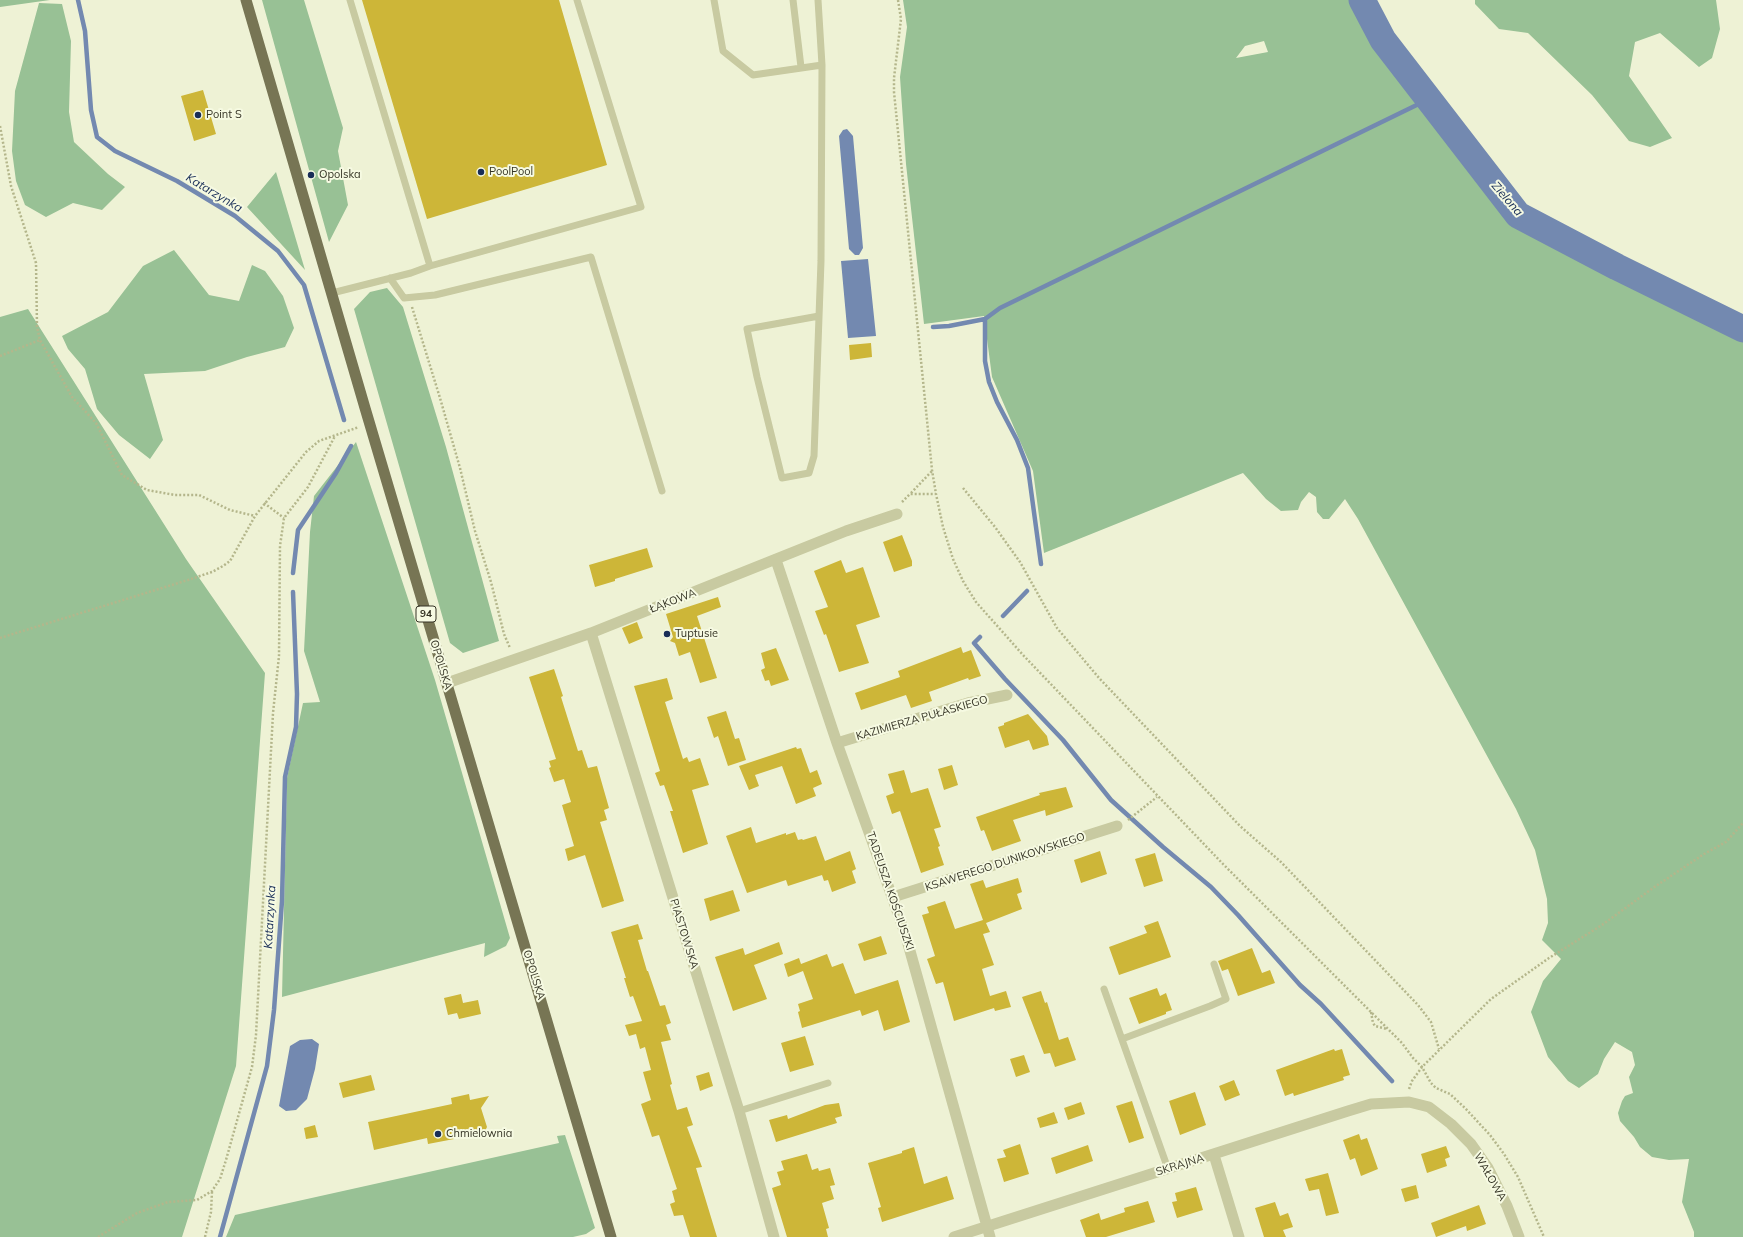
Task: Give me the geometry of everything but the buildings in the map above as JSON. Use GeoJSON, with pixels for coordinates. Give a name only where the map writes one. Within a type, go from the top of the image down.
{"type":"FeatureCollection","features":[{"type":"Feature","properties":{"kind":"main road","name":"OPOLSKA"},"geometry":{"type":"LineString","coordinates":[[246,0],[611,1237]]}},
{"type":"Feature","properties":{"kind":"street","name":"ŁĄKOWA"},"geometry":{"type":"LineString","coordinates":[[447,683],[591,633],[846,531],[897,514]]}},
{"type":"Feature","properties":{"kind":"street","name":"TADEUSZA KOŚCIUSZKI"},"geometry":{"type":"LineString","coordinates":[[776,560],[837,743],[906,933],[989,1232]]}},
{"type":"Feature","properties":{"kind":"street","name":"PIASTOWSKA"},"geometry":{"type":"LineString","coordinates":[[591,633],[739,1111],[774,1237]]}},
{"type":"Feature","properties":{"kind":"street","name":"KAZIMIERZA PUŁASKIEGO"},"geometry":{"type":"LineString","coordinates":[[837,743],[968,702],[1007,695]]}},
{"type":"Feature","properties":{"kind":"street","name":"KSAWEREGO DUNIKOWSKIEGO"},"geometry":{"type":"LineString","coordinates":[[893,897],[1117,826]]}},
{"type":"Feature","properties":{"kind":"street","name":"SKRAJNA"},"geometry":{"type":"LineString","coordinates":[[954,1237],[989,1232],[1168,1168],[1371,1104],[1409,1102]]}},
{"type":"Feature","properties":{"kind":"street","name":"WAŁOWA"},"geometry":{"type":"LineString","coordinates":[[1409,1102],[1428,1107],[1451,1124],[1471,1144],[1488,1168],[1507,1206],[1519,1237]]}},
{"type":"Feature","properties":{"kind":"street"},"geometry":{"type":"LineString","coordinates":[[1214,1154],[1239,1237]]}},
{"type":"Feature","properties":{"kind":"lane"},"geometry":{"type":"LineString","coordinates":[[350,0],[430,266]]}},
{"type":"Feature","properties":{"kind":"lane"},"geometry":{"type":"LineString","coordinates":[[332,293],[641,207],[577,0]]}},
{"type":"Feature","properties":{"kind":"lane"},"geometry":{"type":"LineString","coordinates":[[714,0],[724,51],[753,75],[822,65]]}},
{"type":"Feature","properties":{"kind":"lane"},"geometry":{"type":"LineString","coordinates":[[793,0],[801,67]]}},
{"type":"Feature","properties":{"kind":"lane"},"geometry":{"type":"LineString","coordinates":[[818,0],[822,65],[821,261],[814,456],[809,473],[782,478],[747,329],[819,316]]}},
{"type":"Feature","properties":{"kind":"lane"},"geometry":{"type":"LineString","coordinates":[[390,278],[404,298],[435,295],[592,257],[662,490]]}},
{"type":"Feature","properties":{"kind":"lane"},"geometry":{"type":"LineString","coordinates":[[1122,1039],[1226,999],[1214,964]]}},
{"type":"Feature","properties":{"kind":"lane"},"geometry":{"type":"LineString","coordinates":[[1104,989],[1168,1168]]}},
{"type":"Feature","properties":{"kind":"lane"},"geometry":{"type":"LineString","coordinates":[[739,1111],[828,1083]]}},
{"type":"Feature","properties":{"kind":"path"},"geometry":{"type":"LineString","coordinates":[[898,0],[901,19],[894,78],[894,92],[932,470],[936,494],[953,559],[963,581],[976,602],[1018,650],[1158,796],[1388,1029],[1422,1066],[1431,1083],[1441,1091],[1450,1094],[1490,1135],[1504,1154],[1518,1178],[1537,1217],[1544,1237]]}},
{"type":"Feature","properties":{"kind":"path"},"geometry":{"type":"LineString","coordinates":[[0,126],[11,186],[36,263],[37,327],[40,340],[72,397],[96,424],[122,475],[147,490],[175,495],[199,495],[230,510],[255,516]]}},
{"type":"Feature","properties":{"kind":"path"},"geometry":{"type":"LineString","coordinates":[[409,297],[460,468],[475,531],[492,582],[504,634],[514,660]]}},
{"type":"Feature","properties":{"kind":"path"},"geometry":{"type":"LineString","coordinates":[[0,356],[40,340]]}},
{"type":"Feature","properties":{"kind":"path"},"geometry":{"type":"LineString","coordinates":[[0,638],[212,572],[230,561],[264,503],[306,452],[319,441],[370,424]]}},
{"type":"Feature","properties":{"kind":"path"},"geometry":{"type":"LineString","coordinates":[[98,1237],[137,1213],[168,1202],[197,1200],[212,1191],[220,1179],[252,1067],[256,1035],[273,713],[279,656],[280,546],[284,518],[308,487],[335,436]]}},
{"type":"Feature","properties":{"kind":"path"},"geometry":{"type":"LineString","coordinates":[[897,514],[902,502],[932,470]]}},
{"type":"Feature","properties":{"kind":"path"},"geometry":{"type":"LineString","coordinates":[[963,488],[995,527],[1020,562],[1057,628],[1095,672],[1240,826],[1281,862],[1418,1005],[1430,1022],[1439,1049]]}},
{"type":"Feature","properties":{"kind":"path"},"geometry":{"type":"LineString","coordinates":[[910,494],[936,494]]}},
{"type":"Feature","properties":{"kind":"path"},"geometry":{"type":"LineString","coordinates":[[264,503],[284,518]]}},
{"type":"Feature","properties":{"kind":"path"},"geometry":{"type":"LineString","coordinates":[[1129,819],[1158,796]]}},
{"type":"Feature","properties":{"kind":"path"},"geometry":{"type":"LineString","coordinates":[[1409,1102],[1409,1089],[1422,1066],[1491,999],[1549,958],[1602,926],[1653,888],[1704,854],[1726,842],[1743,823]]}},
{"type":"Feature","properties":{"kind":"path"},"geometry":{"type":"LineString","coordinates":[[1371,1012],[1375,1026],[1388,1029]]}},
{"type":"Feature","properties":{"kind":"path"},"geometry":{"type":"LineString","coordinates":[[205,1237],[211,1212],[212,1191]]}},
{"type":"Feature","properties":{"kind":"green space"},"geometry":{"type":"Polygon","coordinates":[[[0,0],[50,0],[0,7],[0,0]]]}},
{"type":"Feature","properties":{"kind":"green space"},"geometry":{"type":"Polygon","coordinates":[[[262,0],[304,0],[343,128],[338,151],[348,205],[329,242],[262,0]]]}},
{"type":"Feature","properties":{"kind":"green space"},"geometry":{"type":"Polygon","coordinates":[[[903,0],[1356,0],[1371,29],[1388,54],[1428,103],[1507,210],[1520,221],[1536,231],[1602,263],[1698,314],[1743,334],[1743,1237],[1694,1237],[1694,1232],[1682,1202],[1689,1159],[1669,1160],[1652,1157],[1640,1147],[1634,1137],[1620,1121],[1618,1113],[1622,1101],[1625,1096],[1633,1093],[1629,1077],[1635,1065],[1632,1052],[1615,1042],[1604,1059],[1598,1074],[1579,1088],[1568,1081],[1548,1057],[1531,1012],[1543,981],[1561,959],[1542,940],[1548,923],[1547,899],[1535,850],[1516,809],[1358,519],[1345,499],[1329,519],[1323,519],[1317,512],[1316,497],[1309,492],[1301,502],[1298,510],[1281,511],[1266,499],[1243,473],[1044,553],[1033,471],[992,377],[984,316],[924,324],[906,164],[900,77],[907,27],[903,0]],[[1264,41],[1245,46],[1236,58],[1268,52],[1264,41]]]}},
{"type":"Feature","properties":{"kind":"green space"},"geometry":{"type":"Polygon","coordinates":[[[1475,0],[1716,0],[1720,29],[1712,58],[1699,67],[1660,33],[1635,42],[1629,76],[1672,138],[1650,147],[1629,141],[1592,95],[1528,33],[1499,29],[1475,4],[1475,0]]]}},
{"type":"Feature","properties":{"kind":"green space"},"geometry":{"type":"Polygon","coordinates":[[[39,3],[62,4],[71,41],[69,112],[74,142],[108,174],[125,187],[102,210],[73,203],[46,217],[25,205],[16,181],[12,151],[15,91],[39,3]]]}},
{"type":"Feature","properties":{"kind":"green space"},"geometry":{"type":"Polygon","coordinates":[[[276,172],[305,270],[247,207],[276,172]]]}},
{"type":"Feature","properties":{"kind":"green space"},"geometry":{"type":"Polygon","coordinates":[[[174,250],[209,295],[239,301],[252,265],[265,271],[283,296],[294,328],[285,347],[247,357],[205,371],[144,374],[163,440],[150,459],[119,435],[97,409],[85,369],[68,349],[62,336],[108,312],[143,266],[174,250]]]}},
{"type":"Feature","properties":{"kind":"green space"},"geometry":{"type":"Polygon","coordinates":[[[387,288],[403,307],[446,447],[499,641],[463,653],[450,643],[354,309],[370,292],[387,288]]]}},
{"type":"Feature","properties":{"kind":"green space"},"geometry":{"type":"Polygon","coordinates":[[[28,309],[186,559],[265,673],[236,1066],[182,1237],[0,1237],[0,317],[28,309]]]}},
{"type":"Feature","properties":{"kind":"green space"},"geometry":{"type":"Polygon","coordinates":[[[356,442],[435,680],[510,938],[506,946],[484,957],[485,943],[282,997],[287,778],[303,703],[320,702],[304,651],[310,532],[314,496],[356,442]]]}},
{"type":"Feature","properties":{"kind":"green space"},"geometry":{"type":"Polygon","coordinates":[[[565,1135],[595,1228],[586,1234],[573,1237],[226,1237],[235,1215],[559,1143],[557,1136],[565,1135]]]}},
{"type":"Feature","properties":{"kind":"water"},"geometry":{"type":"Polygon","coordinates":[[[847,129],[853,136],[863,248],[859,255],[855,255],[849,249],[839,136],[843,130],[847,129]]]}},
{"type":"Feature","properties":{"kind":"water"},"geometry":{"type":"Polygon","coordinates":[[[868,259],[876,336],[848,338],[841,261],[868,259]]]}},
{"type":"Feature","properties":{"kind":"water"},"geometry":{"type":"Polygon","coordinates":[[[312,1039],[319,1044],[315,1069],[307,1099],[296,1110],[286,1111],[279,1106],[290,1046],[300,1040],[312,1039]]]}},
{"type":"Feature","properties":{"kind":"waterway","name":"Katarzynka"},"geometry":{"type":"LineString","coordinates":[[78,0],[85,31],[91,110],[97,137],[115,151],[177,181],[235,216],[278,251],[304,285],[344,420]]}},
{"type":"Feature","properties":{"kind":"waterway","name":"Zielona"},"geometry":{"type":"LineString","coordinates":[[1362,0],[1383,40],[1518,215],[1617,267],[1743,329]]}},
{"type":"Feature","properties":{"kind":"waterway"},"geometry":{"type":"LineString","coordinates":[[933,327],[949,326],[985,319],[1000,308],[1429,99]]}},
{"type":"Feature","properties":{"kind":"waterway"},"geometry":{"type":"LineString","coordinates":[[985,319],[985,361],[989,382],[997,402],[1017,440],[1028,468],[1041,564]]}},
{"type":"Feature","properties":{"kind":"waterway","name":"Katarzynka"},"geometry":{"type":"LineString","coordinates":[[293,573],[298,530],[336,473],[351,446]]}},
{"type":"Feature","properties":{"kind":"waterway"},"geometry":{"type":"LineString","coordinates":[[1003,616],[1027,591]]}},
{"type":"Feature","properties":{"kind":"waterway","name":"Katarzynka"},"geometry":{"type":"LineString","coordinates":[[220,1237],[267,1066],[274,1010],[282,901],[285,777],[296,727],[297,694],[293,592]]}},
{"type":"Feature","properties":{"kind":"waterway"},"geometry":{"type":"LineString","coordinates":[[980,637],[974,643],[1005,679],[1063,740],[1111,800],[1163,847],[1211,887],[1300,985],[1321,1004],[1392,1081]]}},
{"type":"Feature","properties":{"kind":"place","name":"Point S"},"geometry":{"type":"Point","coordinates":[198,115]}},
{"type":"Feature","properties":{"kind":"place","name":"PoolPool"},"geometry":{"type":"Point","coordinates":[481,172]}},
{"type":"Feature","properties":{"kind":"place","name":"Opolska"},"geometry":{"type":"Point","coordinates":[311,175]}},
{"type":"Feature","properties":{"kind":"place","name":"Tuptusie"},"geometry":{"type":"Point","coordinates":[667,634]}},
{"type":"Feature","properties":{"kind":"place","name":"Chmielownia"},"geometry":{"type":"Point","coordinates":[438,1134]}}]}
